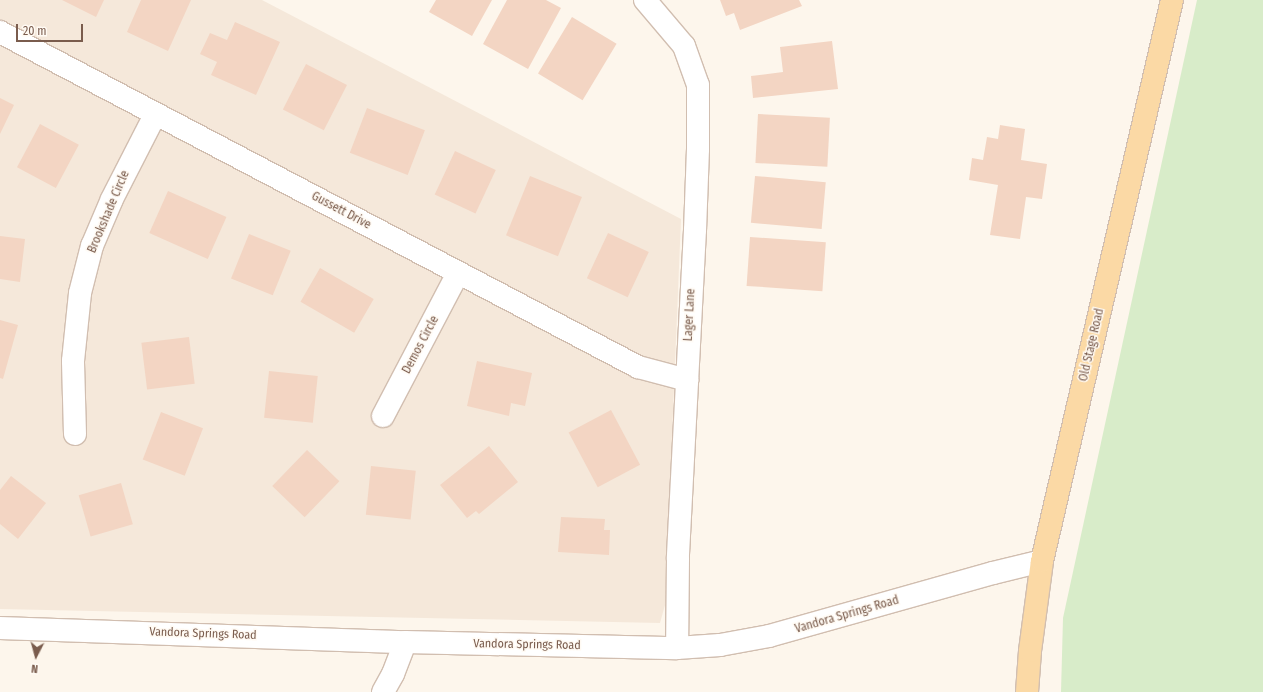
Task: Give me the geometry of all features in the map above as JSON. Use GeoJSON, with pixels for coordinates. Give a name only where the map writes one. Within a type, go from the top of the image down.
{"type":"FeatureCollection","features":[{"type":"Feature","properties":{"kind":"main road","name":"Old Stage Road"},"geometry":{"type":"LineString","coordinates":[[1027,692],[1030,651],[1042,561],[1172,0]]}},
{"type":"Feature","properties":{"kind":"street","name":"Lager Lane"},"geometry":{"type":"LineString","coordinates":[[644,0],[684,46],[698,85],[696,208],[678,559],[677,648]]}},
{"type":"Feature","properties":{"kind":"street","name":"Gussett Drive"},"geometry":{"type":"LineString","coordinates":[[0,32],[155,115],[638,367],[687,380]]}},
{"type":"Feature","properties":{"kind":"street","name":"Brookshade Circle"},"geometry":{"type":"LineString","coordinates":[[76,434],[73,361],[80,293],[92,246],[155,115]]}},
{"type":"Feature","properties":{"kind":"street","name":"Demos Circle"},"geometry":{"type":"LineString","coordinates":[[384,416],[458,273]]}},
{"type":"Feature","properties":{"kind":"street","name":"Vandora Springs Road"},"geometry":{"type":"LineString","coordinates":[[0,628],[405,642],[677,648],[720,645],[769,636],[993,573],[1042,561]]}},
{"type":"Feature","properties":{"kind":"street"},"geometry":{"type":"LineString","coordinates":[[383,692],[393,674],[405,642]]}},
{"type":"Feature","properties":{"kind":"shaded area"},"geometry":{"type":"Polygon","coordinates":[[[0,0],[262,0],[681,219],[665,605],[660,623],[0,609],[0,0]]]}},
{"type":"Feature","properties":{"kind":"green space"},"geometry":{"type":"Polygon","coordinates":[[[1197,0],[1263,0],[1263,692],[1061,692],[1063,618],[1197,0]]]}},
{"type":"Feature","properties":{"kind":"building"},"geometry":{"type":"Polygon","coordinates":[[[62,0],[104,0],[96,17],[62,0]]]}},
{"type":"Feature","properties":{"kind":"building"},"geometry":{"type":"Polygon","coordinates":[[[141,0],[191,0],[168,51],[127,32],[141,0]]]}},
{"type":"Feature","properties":{"kind":"building"},"geometry":{"type":"Polygon","coordinates":[[[436,0],[492,0],[472,36],[429,12],[436,0]]]}},
{"type":"Feature","properties":{"kind":"building"},"geometry":{"type":"Polygon","coordinates":[[[507,0],[546,0],[561,8],[528,69],[483,44],[507,0]]]}},
{"type":"Feature","properties":{"kind":"building"},"geometry":{"type":"Polygon","coordinates":[[[720,0],[799,0],[802,6],[740,30],[734,13],[726,16],[720,0]]]}},
{"type":"Feature","properties":{"kind":"building"},"geometry":{"type":"Polygon","coordinates":[[[572,17],[617,44],[583,100],[538,74],[572,17]]]}},
{"type":"Feature","properties":{"kind":"building"},"geometry":{"type":"Polygon","coordinates":[[[235,22],[280,42],[256,95],[211,75],[217,62],[200,54],[210,33],[227,40],[235,22]]]}},
{"type":"Feature","properties":{"kind":"building"},"geometry":{"type":"Polygon","coordinates":[[[832,41],[838,89],[753,98],[751,76],[783,72],[780,47],[832,41]]]}},
{"type":"Feature","properties":{"kind":"building"},"geometry":{"type":"Polygon","coordinates":[[[306,64],[347,85],[324,130],[283,109],[306,64]]]}},
{"type":"Feature","properties":{"kind":"building"},"geometry":{"type":"Polygon","coordinates":[[[0,98],[14,105],[0,134],[0,98]]]}},
{"type":"Feature","properties":{"kind":"building"},"geometry":{"type":"Polygon","coordinates":[[[367,108],[425,130],[408,175],[350,153],[367,108]]]}},
{"type":"Feature","properties":{"kind":"building"},"geometry":{"type":"Polygon","coordinates":[[[758,114],[830,118],[827,167],[755,163],[758,114]]]}},
{"type":"Feature","properties":{"kind":"building"},"geometry":{"type":"Polygon","coordinates":[[[40,124],[79,145],[56,188],[17,167],[40,124]]]}},
{"type":"Feature","properties":{"kind":"building"},"geometry":{"type":"Polygon","coordinates":[[[1000,125],[1025,129],[1021,160],[1047,164],[1042,199],[1026,197],[1020,239],[990,235],[998,185],[969,180],[972,158],[983,160],[987,137],[998,139],[1000,125]]]}},
{"type":"Feature","properties":{"kind":"building"},"geometry":{"type":"Polygon","coordinates":[[[455,151],[496,170],[475,214],[435,195],[455,151]]]}},
{"type":"Feature","properties":{"kind":"building"},"geometry":{"type":"Polygon","coordinates":[[[530,176],[582,197],[558,256],[506,235],[530,176]]]}},
{"type":"Feature","properties":{"kind":"building"},"geometry":{"type":"Polygon","coordinates":[[[755,176],[826,182],[822,229],[751,223],[755,176]]]}},
{"type":"Feature","properties":{"kind":"building"},"geometry":{"type":"Polygon","coordinates":[[[168,191],[226,217],[208,259],[149,233],[168,191]]]}},
{"type":"Feature","properties":{"kind":"building"},"geometry":{"type":"Polygon","coordinates":[[[608,233],[649,252],[628,297],[587,278],[608,233]]]}},
{"type":"Feature","properties":{"kind":"building"},"geometry":{"type":"Polygon","coordinates":[[[249,234],[291,251],[273,295],[231,279],[249,234]]]}},
{"type":"Feature","properties":{"kind":"building"},"geometry":{"type":"Polygon","coordinates":[[[0,236],[25,239],[20,282],[0,279],[0,236]]]}},
{"type":"Feature","properties":{"kind":"building"},"geometry":{"type":"Polygon","coordinates":[[[750,237],[826,242],[822,291],[747,286],[750,237]]]}},
{"type":"Feature","properties":{"kind":"building"},"geometry":{"type":"Polygon","coordinates":[[[320,268],[374,299],[354,333],[300,302],[320,268]]]}},
{"type":"Feature","properties":{"kind":"building"},"geometry":{"type":"Polygon","coordinates":[[[0,320],[18,325],[3,379],[0,378],[0,320]]]}},
{"type":"Feature","properties":{"kind":"building"},"geometry":{"type":"Polygon","coordinates":[[[189,337],[195,384],[147,389],[141,343],[189,337]]]}},
{"type":"Feature","properties":{"kind":"building"},"geometry":{"type":"Polygon","coordinates":[[[477,361],[532,373],[525,406],[511,403],[509,416],[467,406],[477,361]]]}},
{"type":"Feature","properties":{"kind":"building"},"geometry":{"type":"Polygon","coordinates":[[[269,371],[318,376],[313,423],[264,418],[269,371]]]}},
{"type":"Feature","properties":{"kind":"building"},"geometry":{"type":"Polygon","coordinates":[[[611,410],[640,465],[598,487],[569,433],[611,410]]]}},
{"type":"Feature","properties":{"kind":"building"},"geometry":{"type":"Polygon","coordinates":[[[161,412],[203,428],[185,476],[143,460],[161,412]]]}},
{"type":"Feature","properties":{"kind":"building"},"geometry":{"type":"Polygon","coordinates":[[[489,446],[518,482],[479,514],[476,511],[467,518],[440,485],[489,446]]]}},
{"type":"Feature","properties":{"kind":"building"},"geometry":{"type":"Polygon","coordinates":[[[307,450],[339,481],[305,517],[272,486],[307,450]]]}},
{"type":"Feature","properties":{"kind":"building"},"geometry":{"type":"Polygon","coordinates":[[[371,466],[416,471],[411,519],[366,515],[371,466]]]}},
{"type":"Feature","properties":{"kind":"building"},"geometry":{"type":"Polygon","coordinates":[[[11,476],[46,503],[18,539],[0,524],[0,490],[11,476]]]}},
{"type":"Feature","properties":{"kind":"building"},"geometry":{"type":"Polygon","coordinates":[[[121,483],[133,524],[91,536],[79,495],[121,483]]]}},
{"type":"Feature","properties":{"kind":"building"},"geometry":{"type":"Polygon","coordinates":[[[561,517],[605,519],[604,530],[610,530],[609,555],[558,552],[561,517]]]}}]}
